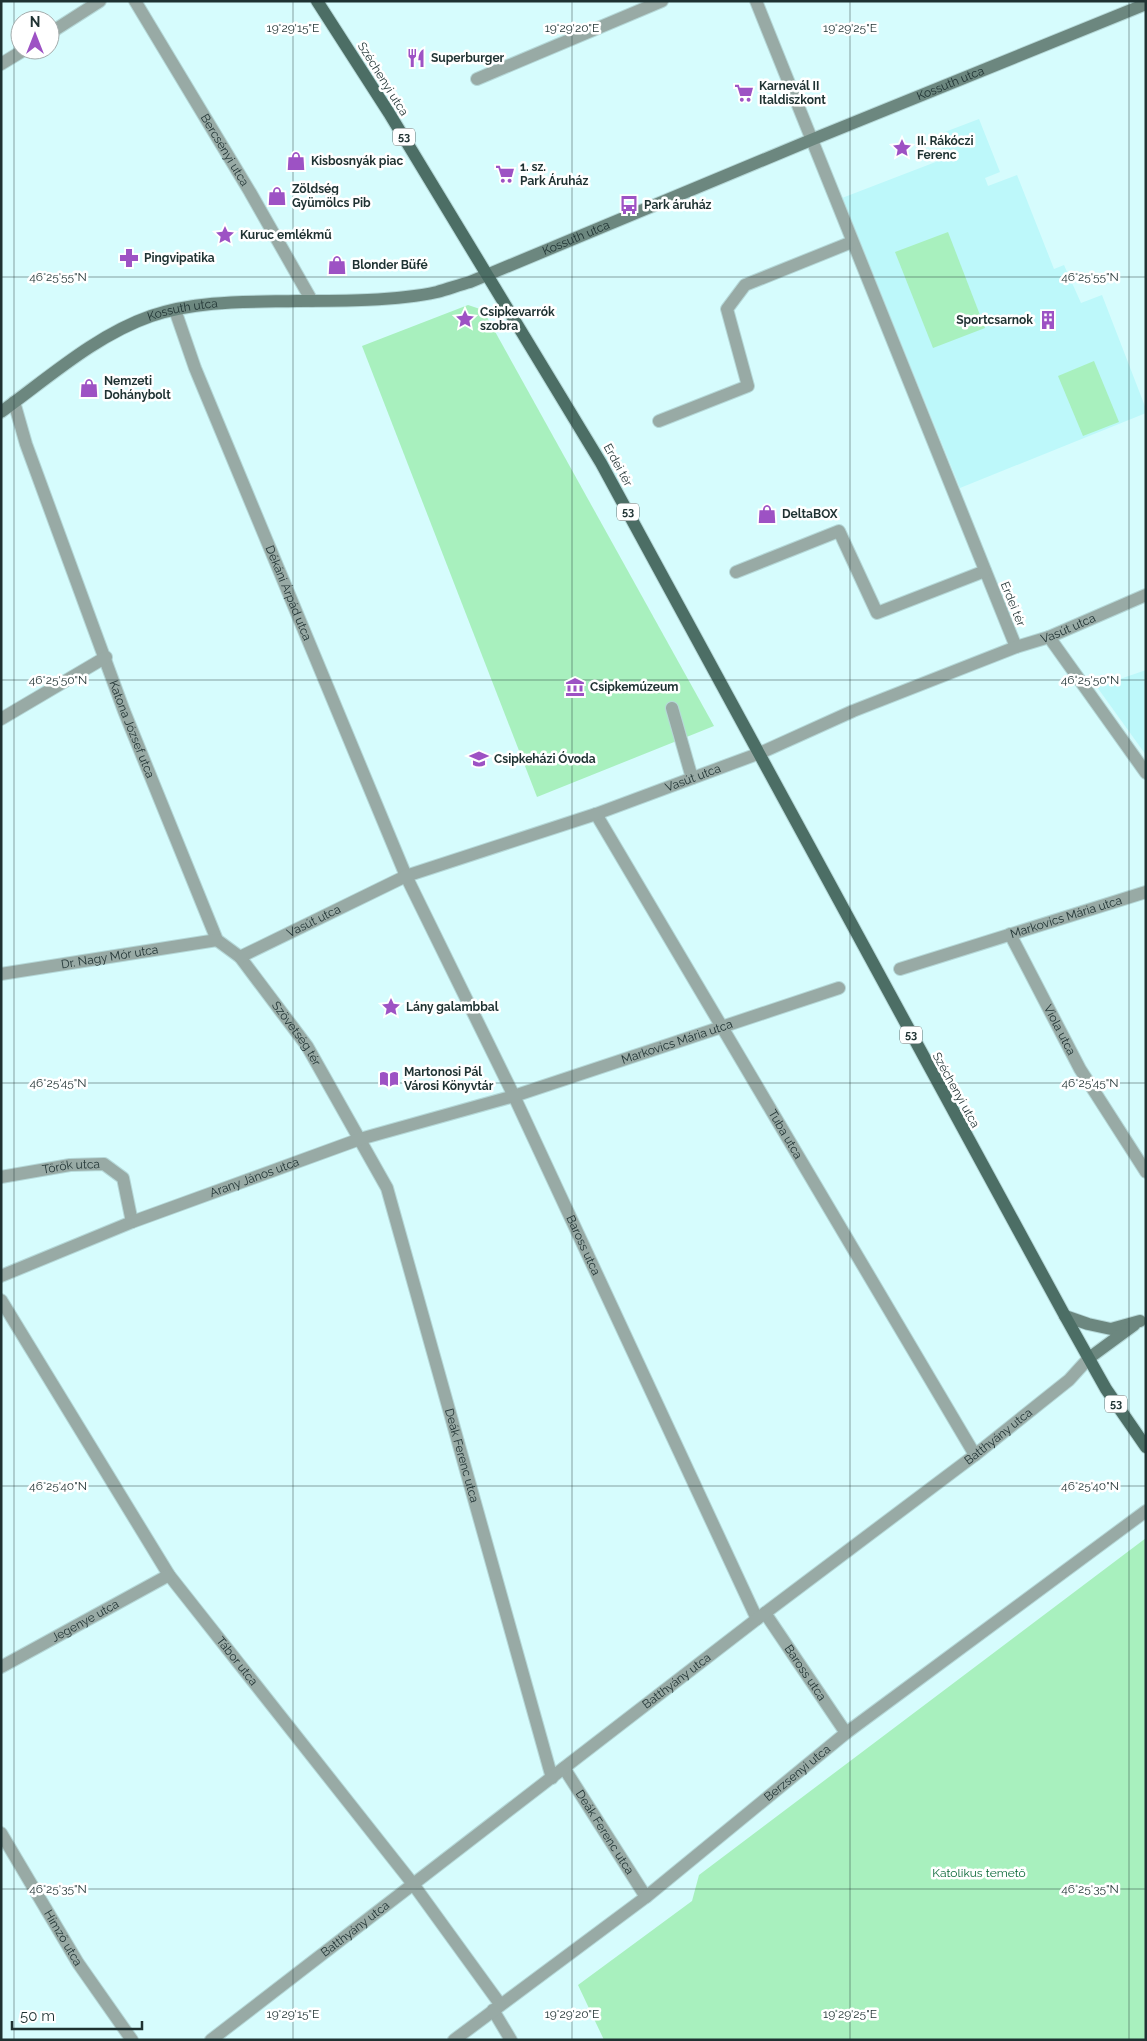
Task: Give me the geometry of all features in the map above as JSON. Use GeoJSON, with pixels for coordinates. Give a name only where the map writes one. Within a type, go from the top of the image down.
{"type":"FeatureCollection","features":[{"type":"Feature","properties":{"kind":"main road","name":"Széchenyi utca"},"geometry":{"type":"LineString","coordinates":[[317,1],[389,113],[486,275]]}},
{"type":"Feature","properties":{"kind":"main road","name":"Erdei tér"},"geometry":{"type":"LineString","coordinates":[[486,275],[601,463],[760,753]]}},
{"type":"Feature","properties":{"kind":"main road","name":"Széchenyi utca"},"geometry":{"type":"LineString","coordinates":[[760,753],[845,914],[1089,1358]]}},
{"type":"Feature","properties":{"kind":"main road","name":"53"},"geometry":{"type":"LineString","coordinates":[[1089,1358],[1106,1390],[1146,1448]]}},
{"type":"Feature","properties":{"kind":"street"},"geometry":{"type":"LineString","coordinates":[[60,27],[100,1]]}},
{"type":"Feature","properties":{"kind":"street","name":"Bercsényi utca"},"geometry":{"type":"LineString","coordinates":[[135,1],[250,192],[312,301]]}},
{"type":"Feature","properties":{"kind":"street"},"geometry":{"type":"LineString","coordinates":[[477,79],[662,1]]}},
{"type":"Feature","properties":{"kind":"street","name":"Erdei tér"},"geometry":{"type":"LineString","coordinates":[[756,1],[1016,647]]}},
{"type":"Feature","properties":{"kind":"street","name":"Kossuth utca"},"geometry":{"type":"LineString","coordinates":[[1,412],[80,354],[116,331],[151,316],[175,310],[228,302],[312,301],[413,296],[436,292],[486,275],[1146,4]]}},
{"type":"Feature","properties":{"kind":"street"},"geometry":{"type":"LineString","coordinates":[[659,421],[748,386],[727,309],[745,286],[852,242]]}},
{"type":"Feature","properties":{"kind":"street","name":"Dékáni Árpád utca"},"geometry":{"type":"LineString","coordinates":[[175,310],[195,368],[406,876]]}},
{"type":"Feature","properties":{"kind":"street","name":"Katona József utca"},"geometry":{"type":"LineString","coordinates":[[14,402],[26,444],[106,657],[124,711],[218,940]]}},
{"type":"Feature","properties":{"kind":"street"},"geometry":{"type":"LineString","coordinates":[[736,572],[839,531],[877,613],[985,571]]}},
{"type":"Feature","properties":{"kind":"street","name":"Vasút utca"},"geometry":{"type":"LineString","coordinates":[[240,957],[406,876],[596,814],[760,753],[853,711],[1016,647],[1049,637],[1146,596]]}},
{"type":"Feature","properties":{"kind":"street"},"geometry":{"type":"LineString","coordinates":[[1049,637],[1146,773]]}},
{"type":"Feature","properties":{"kind":"street"},"geometry":{"type":"LineString","coordinates":[[1,719],[106,657]]}},
{"type":"Feature","properties":{"kind":"street"},"geometry":{"type":"LineString","coordinates":[[672,708],[692,778]]}},
{"type":"Feature","properties":{"kind":"street","name":"Tuba utca"},"geometry":{"type":"LineString","coordinates":[[596,814],[975,1455]]}},
{"type":"Feature","properties":{"kind":"street","name":"Baross utca"},"geometry":{"type":"LineString","coordinates":[[406,876],[514,1096],[761,1616],[846,1733]]}},
{"type":"Feature","properties":{"kind":"street","name":"Markovics Mária utca"},"geometry":{"type":"LineString","coordinates":[[900,969],[1146,892]]}},
{"type":"Feature","properties":{"kind":"street","name":"Viola utca"},"geometry":{"type":"LineString","coordinates":[[1010,934],[1080,1069],[1146,1172]]}},
{"type":"Feature","properties":{"kind":"street","name":"Szövetség tér"},"geometry":{"type":"LineString","coordinates":[[218,940],[240,957],[307,1046],[360,1139]]}},
{"type":"Feature","properties":{"kind":"street","name":"Dr. Nagy Mór utca"},"geometry":{"type":"LineString","coordinates":[[1,974],[218,940]]}},
{"type":"Feature","properties":{"kind":"street","name":"Markovics Mária utca"},"geometry":{"type":"LineString","coordinates":[[514,1096],[839,988]]}},
{"type":"Feature","properties":{"kind":"street","name":"Arany János utca"},"geometry":{"type":"LineString","coordinates":[[1,1276],[132,1222],[360,1139],[514,1096]]}},
{"type":"Feature","properties":{"kind":"street","name":"Deák Ferenc utca"},"geometry":{"type":"LineString","coordinates":[[360,1139],[387,1188],[552,1778]]}},
{"type":"Feature","properties":{"kind":"street","name":"Török utca"},"geometry":{"type":"LineString","coordinates":[[1,1177],[70,1166],[104,1164],[123,1178],[132,1222]]}},
{"type":"Feature","properties":{"kind":"street","name":"Tábor utca"},"geometry":{"type":"LineString","coordinates":[[1,1300],[169,1575],[414,1884],[496,2007],[512,2040]]}},
{"type":"Feature","properties":{"kind":"street","name":"Batthyány utca"},"geometry":{"type":"LineString","coordinates":[[1065,1316],[1088,1324],[1111,1328],[1143,1319]]}},
{"type":"Feature","properties":{"kind":"street","name":"Batthyány utca"},"geometry":{"type":"LineString","coordinates":[[211,2040],[761,1616],[975,1455],[1069,1380],[1089,1358],[1143,1319]]}},
{"type":"Feature","properties":{"kind":"street","name":"Berzsenyi utca"},"geometry":{"type":"LineString","coordinates":[[454,2040],[646,1897],[846,1733],[1146,1511]]}},
{"type":"Feature","properties":{"kind":"street","name":"Jegenye utca"},"geometry":{"type":"LineString","coordinates":[[1,1666],[169,1575]]}},
{"type":"Feature","properties":{"kind":"street","name":"Deák Ferenc utca"},"geometry":{"type":"LineString","coordinates":[[564,1768],[646,1897]]}},
{"type":"Feature","properties":{"kind":"street","name":"Hímző utca"},"geometry":{"type":"LineString","coordinates":[[1,1832],[78,1963],[132,2040]]}},
{"type":"Feature","properties":{"kind":"shaded area"},"geometry":{"type":"Polygon","coordinates":[[[979,119],[1000,172],[985,178],[988,186],[1017,175],[1054,269],[1064,265],[1081,303],[1102,295],[1146,413],[960,488],[842,198],[946,158],[937,135],[979,119]]]}},
{"type":"Feature","properties":{"kind":"shaded area"},"geometry":{"type":"Polygon","coordinates":[[[1146,670],[1146,755],[1097,687],[1146,670]]]}},
{"type":"Feature","properties":{"kind":"green space"},"geometry":{"type":"Polygon","coordinates":[[[948,232],[985,328],[933,348],[895,252],[948,232]]]}},
{"type":"Feature","properties":{"kind":"green space"},"geometry":{"type":"Polygon","coordinates":[[[468,305],[483,310],[714,726],[537,797],[362,346],[468,305]]]}},
{"type":"Feature","properties":{"kind":"green space"},"geometry":{"type":"Polygon","coordinates":[[[1094,361],[1119,422],[1083,436],[1058,376],[1094,361]]]}},
{"type":"Feature","properties":{"kind":"green space","name":"Katolikus temető"},"geometry":{"type":"Polygon","coordinates":[[[1146,1538],[1146,2040],[604,2040],[578,1985],[692,1901],[699,1875],[1146,1538]]]}},
{"type":"Feature","properties":{"kind":"place","name":"Superburger"},"geometry":{"type":"Point","coordinates":[416,58]}},
{"type":"Feature","properties":{"kind":"place","name":"Karnevál II Italdiszkont"},"geometry":{"type":"Point","coordinates":[744,93]}},
{"type":"Feature","properties":{"kind":"place","name":"II. Rákóczi Ferenc"},"geometry":{"type":"Point","coordinates":[902,148]}},
{"type":"Feature","properties":{"kind":"place","name":"Kisbosnyák piac"},"geometry":{"type":"Point","coordinates":[296,161]}},
{"type":"Feature","properties":{"kind":"place","name":"1. sz. Park Áruház"},"geometry":{"type":"Point","coordinates":[505,174]}},
{"type":"Feature","properties":{"kind":"place","name":"Zöldség Gyümölcs Pib"},"geometry":{"type":"Point","coordinates":[277,196]}},
{"type":"Feature","properties":{"kind":"place","name":"Park áruház"},"geometry":{"type":"Point","coordinates":[629,205]}},
{"type":"Feature","properties":{"kind":"place","name":"Kuruc emlékmű"},"geometry":{"type":"Point","coordinates":[225,235]}},
{"type":"Feature","properties":{"kind":"place","name":"Pingvipatika"},"geometry":{"type":"Point","coordinates":[129,258]}},
{"type":"Feature","properties":{"kind":"place","name":"Blonder Büfé"},"geometry":{"type":"Point","coordinates":[337,265]}},
{"type":"Feature","properties":{"kind":"place","name":"Csipkevarrók szobra"},"geometry":{"type":"Point","coordinates":[465,319]}},
{"type":"Feature","properties":{"kind":"place","name":"Sportcsarnok"},"geometry":{"type":"Point","coordinates":[1048,320]}},
{"type":"Feature","properties":{"kind":"place","name":"Nemzeti Dohánybolt"},"geometry":{"type":"Point","coordinates":[89,388]}},
{"type":"Feature","properties":{"kind":"place","name":"DeltaBOX"},"geometry":{"type":"Point","coordinates":[767,514]}},
{"type":"Feature","properties":{"kind":"place","name":"Csipkemúzeum"},"geometry":{"type":"Point","coordinates":[575,687]}},
{"type":"Feature","properties":{"kind":"place","name":"Csipkeházi Óvoda"},"geometry":{"type":"Point","coordinates":[479,759]}},
{"type":"Feature","properties":{"kind":"place","name":"Lány galambbal"},"geometry":{"type":"Point","coordinates":[391,1007]}},
{"type":"Feature","properties":{"kind":"place","name":"Martonosi Pál Városi Könyvtár"},"geometry":{"type":"Point","coordinates":[389,1079]}}]}
